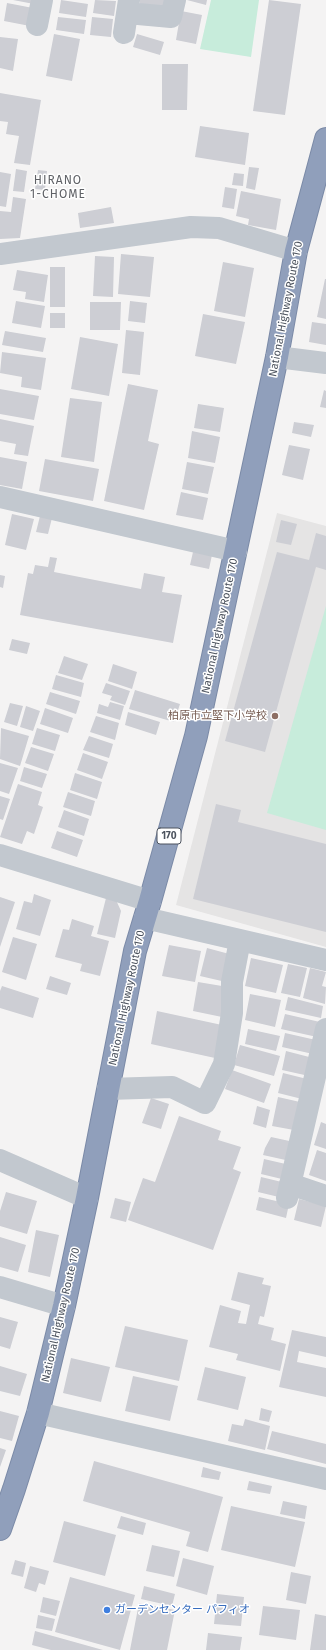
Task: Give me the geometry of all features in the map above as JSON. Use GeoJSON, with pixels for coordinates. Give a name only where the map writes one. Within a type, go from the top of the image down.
{"type":"FeatureCollection","features":[{"type":"Feature","properties":{"kind":"highway","name":"National Highway Route 170"},"geometry":{"type":"LineString","coordinates":[[0,1529],[38,1413],[64,1306],[87,1198],[135,952],[196,736],[277,357],[296,251],[322,173],[326,139]]}},
{"type":"Feature","properties":{"kind":"street"},"geometry":{"type":"LineString","coordinates":[[38,25],[42,0]]}},
{"type":"Feature","properties":{"kind":"street"},"geometry":{"type":"LineString","coordinates":[[127,15],[171,17],[176,0]]}},
{"type":"Feature","properties":{"kind":"street"},"geometry":{"type":"LineString","coordinates":[[0,254],[191,227],[219,228],[296,251]]}},
{"type":"Feature","properties":{"kind":"street"},"geometry":{"type":"LineString","coordinates":[[277,357],[326,363]]}},
{"type":"Feature","properties":{"kind":"street"},"geometry":{"type":"LineString","coordinates":[[0,497],[236,551]]}},
{"type":"Feature","properties":{"kind":"street"},"geometry":{"type":"LineString","coordinates":[[0,855],[148,910],[240,940],[326,960]]}},
{"type":"Feature","properties":{"kind":"street"},"geometry":{"type":"LineString","coordinates":[[108,1089],[172,1087],[205,1103],[224,1064],[232,1013],[232,982],[240,940]]}},
{"type":"Feature","properties":{"kind":"street"},"geometry":{"type":"LineString","coordinates":[[326,1029],[289,1191],[326,1196]]}},
{"type":"Feature","properties":{"kind":"street"},"geometry":{"type":"LineString","coordinates":[[0,1160],[87,1198]]}},
{"type":"Feature","properties":{"kind":"street"},"geometry":{"type":"LineString","coordinates":[[0,1287],[64,1306]]}},
{"type":"Feature","properties":{"kind":"street"},"geometry":{"type":"LineString","coordinates":[[38,1413],[326,1479]]}},
{"type":"Feature","properties":{"kind":"shaded area","name":"柏原市立堅下小学校"},"geometry":{"type":"Polygon","coordinates":[[[277,513],[326,526],[326,947],[176,905],[277,513]]]}},
{"type":"Feature","properties":{"kind":"green space"},"geometry":{"type":"Polygon","coordinates":[[[211,0],[259,0],[251,57],[200,49],[211,0]]]}},
{"type":"Feature","properties":{"kind":"green space"},"geometry":{"type":"Polygon","coordinates":[[[326,606],[326,830],[267,813],[326,606]]]}},
{"type":"Feature","properties":{"kind":"building"},"geometry":{"type":"Polygon","coordinates":[[[13,0],[35,0],[34,4],[13,0]]]}},
{"type":"Feature","properties":{"kind":"building"},"geometry":{"type":"Polygon","coordinates":[[[61,0],[88,4],[86,17],[59,13],[61,0]]]}},
{"type":"Feature","properties":{"kind":"building"},"geometry":{"type":"Polygon","coordinates":[[[95,0],[116,1],[114,16],[93,13],[95,0]]]}},
{"type":"Feature","properties":{"kind":"building"},"geometry":{"type":"Polygon","coordinates":[[[140,0],[167,0],[165,8],[140,4],[140,0]]]}},
{"type":"Feature","properties":{"kind":"building"},"geometry":{"type":"Polygon","coordinates":[[[187,0],[207,0],[206,5],[187,0]]]}},
{"type":"Feature","properties":{"kind":"building"},"geometry":{"type":"Polygon","coordinates":[[[269,0],[301,4],[285,115],[253,111],[269,0]]]}},
{"type":"Feature","properties":{"kind":"building"},"geometry":{"type":"Polygon","coordinates":[[[7,3],[33,8],[30,26],[4,21],[7,3]]]}},
{"type":"Feature","properties":{"kind":"building"},"geometry":{"type":"Polygon","coordinates":[[[181,11],[202,15],[196,44],[176,40],[181,11]]]}},
{"type":"Feature","properties":{"kind":"building"},"geometry":{"type":"Polygon","coordinates":[[[58,17],[86,20],[84,34],[56,30],[58,17]]]}},
{"type":"Feature","properties":{"kind":"building"},"geometry":{"type":"Polygon","coordinates":[[[92,17],[113,19],[111,37],[90,35],[92,17]]]}},
{"type":"Feature","properties":{"kind":"building"},"geometry":{"type":"Polygon","coordinates":[[[54,34],[80,39],[72,81],[46,76],[54,34]]]}},
{"type":"Feature","properties":{"kind":"building"},"geometry":{"type":"Polygon","coordinates":[[[137,34],[164,42],[160,55],[133,47],[137,34]]]}},
{"type":"Feature","properties":{"kind":"building"},"geometry":{"type":"Polygon","coordinates":[[[0,37],[18,39],[13,71],[0,68],[0,37]]]}},
{"type":"Feature","properties":{"kind":"building"},"geometry":{"type":"Polygon","coordinates":[[[162,64],[188,64],[187,110],[162,110],[162,64]]]}},
{"type":"Feature","properties":{"kind":"building"},"geometry":{"type":"Polygon","coordinates":[[[0,93],[41,100],[30,165],[14,163],[19,136],[6,134],[8,122],[0,121],[0,93]]]}},
{"type":"Feature","properties":{"kind":"building"},"geometry":{"type":"Polygon","coordinates":[[[200,126],[249,133],[245,165],[195,157],[200,126]]]}},
{"type":"Feature","properties":{"kind":"building"},"geometry":{"type":"Polygon","coordinates":[[[249,167],[259,168],[255,190],[246,188],[249,167]]]}},
{"type":"Feature","properties":{"kind":"building"},"geometry":{"type":"Polygon","coordinates":[[[16,169],[27,171],[24,192],[13,191],[16,169]]]}},
{"type":"Feature","properties":{"kind":"building"},"geometry":{"type":"Polygon","coordinates":[[[38,170],[47,171],[45,190],[35,189],[38,170]]]}},
{"type":"Feature","properties":{"kind":"building"},"geometry":{"type":"Polygon","coordinates":[[[0,172],[11,174],[6,207],[0,206],[0,172]]]}},
{"type":"Feature","properties":{"kind":"building"},"geometry":{"type":"Polygon","coordinates":[[[234,173],[244,174],[243,186],[232,185],[234,173]]]}},
{"type":"Feature","properties":{"kind":"building"},"geometry":{"type":"Polygon","coordinates":[[[225,187],[237,189],[234,209],[222,207],[225,187]]]}},
{"type":"Feature","properties":{"kind":"building"},"geometry":{"type":"Polygon","coordinates":[[[241,191],[281,199],[276,230],[248,225],[249,219],[236,216],[241,191]]]}},
{"type":"Feature","properties":{"kind":"building"},"geometry":{"type":"Polygon","coordinates":[[[13,197],[26,199],[20,238],[0,239],[0,211],[11,212],[13,197]]]}},
{"type":"Feature","properties":{"kind":"building"},"geometry":{"type":"Polygon","coordinates":[[[111,207],[114,223],[80,228],[78,213],[111,207]]]}},
{"type":"Feature","properties":{"kind":"building"},"geometry":{"type":"Polygon","coordinates":[[[121,254],[154,257],[150,297],[118,294],[121,254]]]}},
{"type":"Feature","properties":{"kind":"building"},"geometry":{"type":"Polygon","coordinates":[[[95,256],[114,257],[113,297],[93,296],[95,256]]]}},
{"type":"Feature","properties":{"kind":"building"},"geometry":{"type":"Polygon","coordinates":[[[223,262],[254,268],[245,317],[214,311],[223,262]]]}},
{"type":"Feature","properties":{"kind":"building"},"geometry":{"type":"Polygon","coordinates":[[[50,267],[65,267],[65,307],[50,307],[50,267]]]}},
{"type":"Feature","properties":{"kind":"building"},"geometry":{"type":"Polygon","coordinates":[[[17,270],[48,275],[44,302],[25,299],[26,292],[13,290],[17,270]]]}},
{"type":"Feature","properties":{"kind":"building"},"geometry":{"type":"Polygon","coordinates":[[[326,279],[326,319],[317,317],[326,279]]]}},
{"type":"Feature","properties":{"kind":"building"},"geometry":{"type":"Polygon","coordinates":[[[16,301],[45,306],[41,328],[12,323],[16,301]]]}},
{"type":"Feature","properties":{"kind":"building"},"geometry":{"type":"Polygon","coordinates":[[[130,301],[147,303],[145,323],[128,321],[130,301]]]}},
{"type":"Feature","properties":{"kind":"building"},"geometry":{"type":"Polygon","coordinates":[[[90,302],[121,302],[120,330],[90,330],[90,302]]]}},
{"type":"Feature","properties":{"kind":"building"},"geometry":{"type":"Polygon","coordinates":[[[50,313],[65,313],[65,328],[50,328],[50,313]]]}},
{"type":"Feature","properties":{"kind":"building"},"geometry":{"type":"Polygon","coordinates":[[[203,314],[245,322],[236,364],[195,356],[203,314]]]}},
{"type":"Feature","properties":{"kind":"building"},"geometry":{"type":"Polygon","coordinates":[[[312,322],[326,324],[326,345],[309,342],[312,322]]]}},
{"type":"Feature","properties":{"kind":"building"},"geometry":{"type":"Polygon","coordinates":[[[126,330],[144,332],[140,375],[122,373],[126,330]]]}},
{"type":"Feature","properties":{"kind":"building"},"geometry":{"type":"Polygon","coordinates":[[[5,331],[46,338],[43,352],[2,345],[5,331]]]}},
{"type":"Feature","properties":{"kind":"building"},"geometry":{"type":"Polygon","coordinates":[[[80,337],[118,344],[109,396],[71,389],[80,337]]]}},
{"type":"Feature","properties":{"kind":"building"},"geometry":{"type":"Polygon","coordinates":[[[2,352],[46,358],[41,390],[21,387],[22,377],[0,373],[2,352]]]}},
{"type":"Feature","properties":{"kind":"building"},"geometry":{"type":"Polygon","coordinates":[[[128,384],[158,390],[148,441],[159,444],[144,510],[104,501],[128,384]]]}},
{"type":"Feature","properties":{"kind":"building"},"geometry":{"type":"Polygon","coordinates":[[[0,389],[39,396],[34,420],[0,414],[0,389]]]}},
{"type":"Feature","properties":{"kind":"building"},"geometry":{"type":"Polygon","coordinates":[[[324,390],[326,391],[326,408],[320,407],[324,390]]]}},
{"type":"Feature","properties":{"kind":"building"},"geometry":{"type":"Polygon","coordinates":[[[70,398],[102,402],[94,462],[61,457],[70,398]]]}},
{"type":"Feature","properties":{"kind":"building"},"geometry":{"type":"Polygon","coordinates":[[[198,404],[224,408],[220,432],[194,428],[198,404]]]}},
{"type":"Feature","properties":{"kind":"building"},"geometry":{"type":"Polygon","coordinates":[[[0,419],[34,426],[28,456],[14,454],[16,444],[0,441],[0,419]]]}},
{"type":"Feature","properties":{"kind":"building"},"geometry":{"type":"Polygon","coordinates":[[[294,422],[314,425],[311,437],[292,433],[294,422]]]}},
{"type":"Feature","properties":{"kind":"building"},"geometry":{"type":"Polygon","coordinates":[[[192,431],[220,437],[215,463],[188,458],[192,431]]]}},
{"type":"Feature","properties":{"kind":"building"},"geometry":{"type":"Polygon","coordinates":[[[289,445],[310,449],[303,480],[282,475],[289,445]]]}},
{"type":"Feature","properties":{"kind":"building"},"geometry":{"type":"Polygon","coordinates":[[[0,457],[27,462],[22,489],[0,485],[0,457]]]}},
{"type":"Feature","properties":{"kind":"building"},"geometry":{"type":"Polygon","coordinates":[[[45,459],[99,469],[93,501],[39,491],[45,459]]]}},
{"type":"Feature","properties":{"kind":"building"},"geometry":{"type":"Polygon","coordinates":[[[187,462],[214,467],[208,494],[182,489],[187,462]]]}},
{"type":"Feature","properties":{"kind":"building"},"geometry":{"type":"Polygon","coordinates":[[[181,492],[208,498],[203,520],[176,515],[181,492]]]}},
{"type":"Feature","properties":{"kind":"building"},"geometry":{"type":"Polygon","coordinates":[[[12,514],[34,519],[26,550],[5,545],[12,514]]]}},
{"type":"Feature","properties":{"kind":"building"},"geometry":{"type":"Polygon","coordinates":[[[40,516],[52,518],[48,534],[36,532],[40,516]]]}},
{"type":"Feature","properties":{"kind":"building"},"geometry":{"type":"Polygon","coordinates":[[[281,520],[297,524],[291,545],[276,542],[281,520]]]}},
{"type":"Feature","properties":{"kind":"building"},"geometry":{"type":"Polygon","coordinates":[[[316,533],[326,536],[326,570],[316,567],[265,752],[225,741],[277,552],[309,560],[316,533]]]}},
{"type":"Feature","properties":{"kind":"building"},"geometry":{"type":"Polygon","coordinates":[[[193,552],[212,555],[209,569],[190,565],[193,552]]]}},
{"type":"Feature","properties":{"kind":"building"},"geometry":{"type":"Polygon","coordinates":[[[50,557],[57,558],[54,572],[141,589],[144,573],[165,577],[162,592],[182,595],[173,643],[20,615],[28,573],[33,574],[35,565],[48,567],[50,557]]]}},
{"type":"Feature","properties":{"kind":"building"},"geometry":{"type":"Polygon","coordinates":[[[0,575],[5,576],[3,588],[0,587],[0,575]]]}},
{"type":"Feature","properties":{"kind":"building"},"geometry":{"type":"Polygon","coordinates":[[[12,639],[30,643],[27,654],[9,650],[12,639]]]}},
{"type":"Feature","properties":{"kind":"building"},"geometry":{"type":"Polygon","coordinates":[[[64,656],[88,664],[82,680],[58,673],[64,656]]]}},
{"type":"Feature","properties":{"kind":"building"},"geometry":{"type":"Polygon","coordinates":[[[113,664],[137,672],[132,689],[108,681],[113,664]]]}},
{"type":"Feature","properties":{"kind":"building"},"geometry":{"type":"Polygon","coordinates":[[[56,675],[84,683],[81,697],[52,689],[56,675]]]}},
{"type":"Feature","properties":{"kind":"building"},"geometry":{"type":"Polygon","coordinates":[[[106,683],[130,691],[125,705],[110,700],[112,696],[102,693],[106,683]]]}},
{"type":"Feature","properties":{"kind":"building"},"geometry":{"type":"Polygon","coordinates":[[[135,690],[180,704],[174,722],[129,709],[135,690]]]}},
{"type":"Feature","properties":{"kind":"building"},"geometry":{"type":"Polygon","coordinates":[[[50,692],[80,701],[76,714],[46,704],[50,692]]]}},
{"type":"Feature","properties":{"kind":"building"},"geometry":{"type":"Polygon","coordinates":[[[110,702],[124,706],[120,720],[97,713],[99,704],[108,707],[110,702]]]}},
{"type":"Feature","properties":{"kind":"building"},"geometry":{"type":"Polygon","coordinates":[[[10,703],[23,706],[17,726],[4,722],[10,703]]]}},
{"type":"Feature","properties":{"kind":"building"},"geometry":{"type":"Polygon","coordinates":[[[26,706],[40,711],[33,731],[20,727],[26,706]]]}},
{"type":"Feature","properties":{"kind":"building"},"geometry":{"type":"Polygon","coordinates":[[[45,708],[73,718],[68,733],[40,724],[45,708]]]}},
{"type":"Feature","properties":{"kind":"building"},"geometry":{"type":"Polygon","coordinates":[[[128,712],[160,722],[156,735],[125,725],[128,712]]]}},
{"type":"Feature","properties":{"kind":"building"},"geometry":{"type":"Polygon","coordinates":[[[96,716],[119,723],[115,740],[90,732],[96,716]]]}},
{"type":"Feature","properties":{"kind":"building"},"geometry":{"type":"Polygon","coordinates":[[[1,728],[29,736],[20,766],[0,759],[1,728]]]}},
{"type":"Feature","properties":{"kind":"building"},"geometry":{"type":"Polygon","coordinates":[[[37,728],[60,735],[55,751],[32,744],[37,728]]]}},
{"type":"Feature","properties":{"kind":"building"},"geometry":{"type":"Polygon","coordinates":[[[89,736],[113,744],[109,758],[83,750],[89,736]]]}},
{"type":"Feature","properties":{"kind":"building"},"geometry":{"type":"Polygon","coordinates":[[[31,747],[54,754],[48,771],[25,763],[31,747]]]}},
{"type":"Feature","properties":{"kind":"building"},"geometry":{"type":"Polygon","coordinates":[[[83,753],[108,762],[102,779],[77,770],[83,753]]]}},
{"type":"Feature","properties":{"kind":"building"},"geometry":{"type":"Polygon","coordinates":[[[0,763],[18,768],[9,794],[0,791],[0,763]]]}},
{"type":"Feature","properties":{"kind":"building"},"geometry":{"type":"Polygon","coordinates":[[[24,767],[47,774],[42,788],[20,781],[24,767]]]}},
{"type":"Feature","properties":{"kind":"building"},"geometry":{"type":"Polygon","coordinates":[[[75,773],[102,782],[97,799],[70,790],[75,773]]]}},
{"type":"Feature","properties":{"kind":"building"},"geometry":{"type":"Polygon","coordinates":[[[18,784],[42,792],[38,805],[43,807],[34,834],[27,831],[22,844],[0,837],[18,784]]]}},
{"type":"Feature","properties":{"kind":"building"},"geometry":{"type":"Polygon","coordinates":[[[68,792],[95,801],[91,816],[63,807],[68,792]]]}},
{"type":"Feature","properties":{"kind":"building"},"geometry":{"type":"Polygon","coordinates":[[[0,796],[10,799],[3,820],[0,819],[0,796]]]}},
{"type":"Feature","properties":{"kind":"building"},"geometry":{"type":"Polygon","coordinates":[[[216,804],[241,810],[238,822],[326,844],[326,932],[193,899],[216,804]]]}},
{"type":"Feature","properties":{"kind":"building"},"geometry":{"type":"Polygon","coordinates":[[[64,810],[89,819],[84,836],[58,827],[64,810]]]}},
{"type":"Feature","properties":{"kind":"building"},"geometry":{"type":"Polygon","coordinates":[[[57,831],[83,840],[77,857],[51,848],[57,831]]]}},
{"type":"Feature","properties":{"kind":"building"},"geometry":{"type":"Polygon","coordinates":[[[34,894],[51,900],[40,936],[16,929],[24,901],[32,903],[34,894]]]}},
{"type":"Feature","properties":{"kind":"building"},"geometry":{"type":"Polygon","coordinates":[[[0,897],[15,902],[0,947],[0,897]]]}},
{"type":"Feature","properties":{"kind":"building"},"geometry":{"type":"Polygon","coordinates":[[[106,898],[116,900],[121,911],[115,938],[97,934],[106,898]]]}},
{"type":"Feature","properties":{"kind":"building"},"geometry":{"type":"Polygon","coordinates":[[[72,919],[94,926],[91,936],[109,941],[100,976],[80,971],[82,964],[55,957],[63,929],[69,930],[72,919]]]}},
{"type":"Feature","properties":{"kind":"building"},"geometry":{"type":"Polygon","coordinates":[[[13,937],[37,944],[26,980],[2,972],[13,937]]]}},
{"type":"Feature","properties":{"kind":"building"},"geometry":{"type":"Polygon","coordinates":[[[169,945],[201,951],[195,982],[162,976],[169,945]]]}},
{"type":"Feature","properties":{"kind":"building"},"geometry":{"type":"Polygon","coordinates":[[[207,948],[233,955],[226,982],[200,976],[207,948]]]}},
{"type":"Feature","properties":{"kind":"building"},"geometry":{"type":"Polygon","coordinates":[[[251,958],[283,965],[276,993],[245,986],[251,958]]]}},
{"type":"Feature","properties":{"kind":"building"},"geometry":{"type":"Polygon","coordinates":[[[288,964],[307,968],[300,997],[281,993],[288,964]]]}},
{"type":"Feature","properties":{"kind":"building"},"geometry":{"type":"Polygon","coordinates":[[[310,968],[326,972],[322,986],[326,987],[325,1004],[303,998],[310,968]]]}},
{"type":"Feature","properties":{"kind":"building"},"geometry":{"type":"Polygon","coordinates":[[[50,976],[71,983],[67,995],[46,989],[50,976]]]}},
{"type":"Feature","properties":{"kind":"building"},"geometry":{"type":"Polygon","coordinates":[[[198,982],[228,987],[222,1017],[193,1011],[198,982]]]}},
{"type":"Feature","properties":{"kind":"building"},"geometry":{"type":"Polygon","coordinates":[[[2,986],[39,998],[33,1018],[0,1008],[0,991],[2,986]]]}},
{"type":"Feature","properties":{"kind":"building"},"geometry":{"type":"Polygon","coordinates":[[[250,994],[281,1000],[275,1027],[245,1020],[250,994]]]}},
{"type":"Feature","properties":{"kind":"building"},"geometry":{"type":"Polygon","coordinates":[[[288,997],[323,1006],[321,1018],[285,1010],[288,997]]]}},
{"type":"Feature","properties":{"kind":"building"},"geometry":{"type":"Polygon","coordinates":[[[157,1011],[222,1025],[215,1058],[151,1044],[157,1011]]]}},
{"type":"Feature","properties":{"kind":"building"},"geometry":{"type":"Polygon","coordinates":[[[285,1014],[320,1022],[317,1037],[281,1029],[285,1014]]]}},
{"type":"Feature","properties":{"kind":"building"},"geometry":{"type":"Polygon","coordinates":[[[248,1029],[280,1036],[276,1051],[245,1044],[248,1029]]]}},
{"type":"Feature","properties":{"kind":"building"},"geometry":{"type":"Polygon","coordinates":[[[285,1033],[316,1040],[313,1054],[282,1047],[285,1033]]]}},
{"type":"Feature","properties":{"kind":"building"},"geometry":{"type":"Polygon","coordinates":[[[240,1045],[280,1056],[274,1076],[234,1065],[240,1045]]]}},
{"type":"Feature","properties":{"kind":"building"},"geometry":{"type":"Polygon","coordinates":[[[286,1051],[313,1058],[309,1076],[282,1070],[286,1051]]]}},
{"type":"Feature","properties":{"kind":"building"},"geometry":{"type":"Polygon","coordinates":[[[232,1070],[271,1084],[264,1103],[225,1089],[232,1070]]]}},
{"type":"Feature","properties":{"kind":"building"},"geometry":{"type":"Polygon","coordinates":[[[283,1073],[307,1079],[302,1099],[278,1093],[283,1073]]]}},
{"type":"Feature","properties":{"kind":"building"},"geometry":{"type":"Polygon","coordinates":[[[278,1097],[300,1102],[294,1130],[272,1126],[278,1097]]]}},
{"type":"Feature","properties":{"kind":"building"},"geometry":{"type":"Polygon","coordinates":[[[151,1098],[169,1104],[161,1129],[142,1123],[151,1098]]]}},
{"type":"Feature","properties":{"kind":"building"},"geometry":{"type":"Polygon","coordinates":[[[257,1106],[270,1110],[266,1128],[253,1124],[257,1106]]]}},
{"type":"Feature","properties":{"kind":"building"},"geometry":{"type":"Polygon","coordinates":[[[179,1116],[221,1131],[218,1140],[241,1147],[233,1169],[241,1172],[213,1250],[128,1220],[143,1178],[155,1182],[179,1116]]]}},
{"type":"Feature","properties":{"kind":"building"},"geometry":{"type":"Polygon","coordinates":[[[321,1122],[326,1124],[326,1149],[314,1145],[321,1122]]]}},
{"type":"Feature","properties":{"kind":"building"},"geometry":{"type":"Polygon","coordinates":[[[271,1137],[294,1142],[290,1161],[263,1155],[271,1137]]]}},
{"type":"Feature","properties":{"kind":"building"},"geometry":{"type":"Polygon","coordinates":[[[317,1150],[326,1153],[326,1181],[309,1175],[317,1150]]]}},
{"type":"Feature","properties":{"kind":"building"},"geometry":{"type":"Polygon","coordinates":[[[264,1159],[290,1165],[286,1180],[261,1174],[264,1159]]]}},
{"type":"Feature","properties":{"kind":"building"},"geometry":{"type":"Polygon","coordinates":[[[261,1177],[286,1183],[283,1198],[258,1192],[261,1177]]]}},
{"type":"Feature","properties":{"kind":"building"},"geometry":{"type":"Polygon","coordinates":[[[6,1192],[37,1201],[27,1234],[0,1226],[0,1211],[6,1192]]]}},
{"type":"Feature","properties":{"kind":"building"},"geometry":{"type":"Polygon","coordinates":[[[259,1197],[289,1204],[286,1218],[256,1210],[259,1197]]]}},
{"type":"Feature","properties":{"kind":"building"},"geometry":{"type":"Polygon","coordinates":[[[115,1198],[131,1202],[126,1222],[110,1218],[115,1198]]]}},
{"type":"Feature","properties":{"kind":"building"},"geometry":{"type":"Polygon","coordinates":[[[299,1199],[326,1206],[321,1227],[294,1220],[299,1199]]]}},
{"type":"Feature","properties":{"kind":"building"},"geometry":{"type":"Polygon","coordinates":[[[36,1230],[59,1235],[50,1277],[28,1272],[36,1230]]]}},
{"type":"Feature","properties":{"kind":"building"},"geometry":{"type":"Polygon","coordinates":[[[0,1237],[26,1245],[18,1272],[0,1267],[0,1237]]]}},
{"type":"Feature","properties":{"kind":"building"},"geometry":{"type":"Polygon","coordinates":[[[238,1272],[264,1278],[262,1284],[271,1286],[264,1317],[260,1316],[258,1324],[274,1328],[271,1340],[286,1344],[280,1371],[236,1360],[238,1354],[209,1347],[220,1305],[241,1311],[238,1323],[246,1324],[250,1305],[231,1300],[238,1272]]]}},
{"type":"Feature","properties":{"kind":"building"},"geometry":{"type":"Polygon","coordinates":[[[0,1317],[18,1322],[10,1349],[0,1346],[0,1317]]]}},
{"type":"Feature","properties":{"kind":"building"},"geometry":{"type":"Polygon","coordinates":[[[125,1326],[188,1340],[179,1381],[115,1367],[125,1326]]]}},
{"type":"Feature","properties":{"kind":"building"},"geometry":{"type":"Polygon","coordinates":[[[292,1330],[326,1337],[326,1357],[299,1351],[297,1362],[326,1368],[326,1397],[279,1387],[292,1330]]]}},
{"type":"Feature","properties":{"kind":"building"},"geometry":{"type":"Polygon","coordinates":[[[71,1358],[110,1367],[101,1402],[63,1393],[71,1358]]]}},
{"type":"Feature","properties":{"kind":"building"},"geometry":{"type":"Polygon","coordinates":[[[0,1366],[27,1374],[20,1396],[0,1391],[0,1366]]]}},
{"type":"Feature","properties":{"kind":"building"},"geometry":{"type":"Polygon","coordinates":[[[205,1367],[246,1377],[238,1410],[197,1400],[205,1367]]]}},
{"type":"Feature","properties":{"kind":"building"},"geometry":{"type":"Polygon","coordinates":[[[133,1376],[178,1386],[170,1421],[125,1411],[133,1376]]]}},
{"type":"Feature","properties":{"kind":"building"},"geometry":{"type":"Polygon","coordinates":[[[261,1408],[272,1411],[269,1422],[259,1420],[261,1408]]]}},
{"type":"Feature","properties":{"kind":"building"},"geometry":{"type":"Polygon","coordinates":[[[0,1411],[19,1416],[12,1441],[0,1438],[0,1411]]]}},
{"type":"Feature","properties":{"kind":"building"},"geometry":{"type":"Polygon","coordinates":[[[245,1419],[270,1426],[265,1450],[228,1441],[232,1424],[243,1426],[245,1419]]]}},
{"type":"Feature","properties":{"kind":"building"},"geometry":{"type":"Polygon","coordinates":[[[272,1431],[326,1444],[326,1464],[267,1449],[272,1431]]]}},
{"type":"Feature","properties":{"kind":"building"},"geometry":{"type":"Polygon","coordinates":[[[0,1448],[6,1450],[0,1467],[0,1448]]]}},
{"type":"Feature","properties":{"kind":"building"},"geometry":{"type":"Polygon","coordinates":[[[94,1461],[223,1497],[208,1552],[186,1546],[190,1532],[83,1501],[94,1461]]]}},
{"type":"Feature","properties":{"kind":"building"},"geometry":{"type":"Polygon","coordinates":[[[203,1467],[221,1472],[219,1480],[201,1477],[203,1467]]]}},
{"type":"Feature","properties":{"kind":"building"},"geometry":{"type":"Polygon","coordinates":[[[249,1481],[272,1486],[270,1494],[247,1490],[249,1481]]]}},
{"type":"Feature","properties":{"kind":"building"},"geometry":{"type":"Polygon","coordinates":[[[283,1501],[307,1506],[305,1519],[280,1514],[283,1501]]]}},
{"type":"Feature","properties":{"kind":"building"},"geometry":{"type":"Polygon","coordinates":[[[231,1506],[305,1522],[295,1567],[221,1550],[231,1506]]]}},
{"type":"Feature","properties":{"kind":"building"},"geometry":{"type":"Polygon","coordinates":[[[121,1516],[146,1523],[143,1535],[117,1528],[121,1516]]]}},
{"type":"Feature","properties":{"kind":"building"},"geometry":{"type":"Polygon","coordinates":[[[64,1521],[116,1535],[105,1576],[53,1562],[64,1521]]]}},
{"type":"Feature","properties":{"kind":"building"},"geometry":{"type":"Polygon","coordinates":[[[152,1545],[180,1551],[174,1577],[146,1571],[152,1545]]]}},
{"type":"Feature","properties":{"kind":"building"},"geometry":{"type":"Polygon","coordinates":[[[183,1558],[214,1566],[207,1595],[176,1586],[183,1558]]]}},
{"type":"Feature","properties":{"kind":"building"},"geometry":{"type":"Polygon","coordinates":[[[15,1560],[26,1563],[23,1577],[11,1574],[15,1560]]]}},
{"type":"Feature","properties":{"kind":"building"},"geometry":{"type":"Polygon","coordinates":[[[30,1566],[49,1571],[45,1585],[39,1583],[36,1592],[24,1588],[30,1566]]]}},
{"type":"Feature","properties":{"kind":"building"},"geometry":{"type":"Polygon","coordinates":[[[291,1572],[311,1576],[306,1604],[286,1600],[291,1572]]]}},
{"type":"Feature","properties":{"kind":"building"},"geometry":{"type":"Polygon","coordinates":[[[70,1577],[135,1595],[120,1650],[55,1632],[70,1577]]]}},
{"type":"Feature","properties":{"kind":"building"},"geometry":{"type":"Polygon","coordinates":[[[144,1586],[175,1594],[172,1606],[141,1599],[144,1586]]]}},
{"type":"Feature","properties":{"kind":"building"},"geometry":{"type":"Polygon","coordinates":[[[217,1594],[244,1597],[241,1626],[214,1624],[217,1594]]]}},
{"type":"Feature","properties":{"kind":"building"},"geometry":{"type":"Polygon","coordinates":[[[43,1597],[60,1601],[56,1616],[40,1612],[43,1597]]]}},
{"type":"Feature","properties":{"kind":"building"},"geometry":{"type":"Polygon","coordinates":[[[139,1603],[175,1610],[167,1650],[130,1650],[139,1603]]]}},
{"type":"Feature","properties":{"kind":"building"},"geometry":{"type":"Polygon","coordinates":[[[263,1606],[300,1610],[296,1640],[259,1635],[263,1606]]]}},
{"type":"Feature","properties":{"kind":"building"},"geometry":{"type":"Polygon","coordinates":[[[315,1614],[326,1616],[326,1650],[310,1650],[315,1614]]]}},
{"type":"Feature","properties":{"kind":"building"},"geometry":{"type":"Polygon","coordinates":[[[38,1615],[55,1619],[52,1631],[36,1628],[38,1615]]]}},
{"type":"Feature","properties":{"kind":"building"},"geometry":{"type":"Polygon","coordinates":[[[35,1631],[103,1650],[51,1650],[32,1645],[35,1631]]]}},
{"type":"Feature","properties":{"kind":"building"},"geometry":{"type":"Polygon","coordinates":[[[208,1633],[242,1637],[240,1650],[206,1650],[208,1633]]]}},
{"type":"Feature","properties":{"kind":"place","name":"柏原市立堅下小学校"},"geometry":{"type":"Point","coordinates":[275,716]}},
{"type":"Feature","properties":{"kind":"place","name":"ガーデンセンター パフィオ"},"geometry":{"type":"Point","coordinates":[107,1610]}},
{"type":"Feature","properties":{"kind":"district","name":"HIRANO 1-CHOME"},"geometry":{"type":"Point","coordinates":[58,188]}}]}
